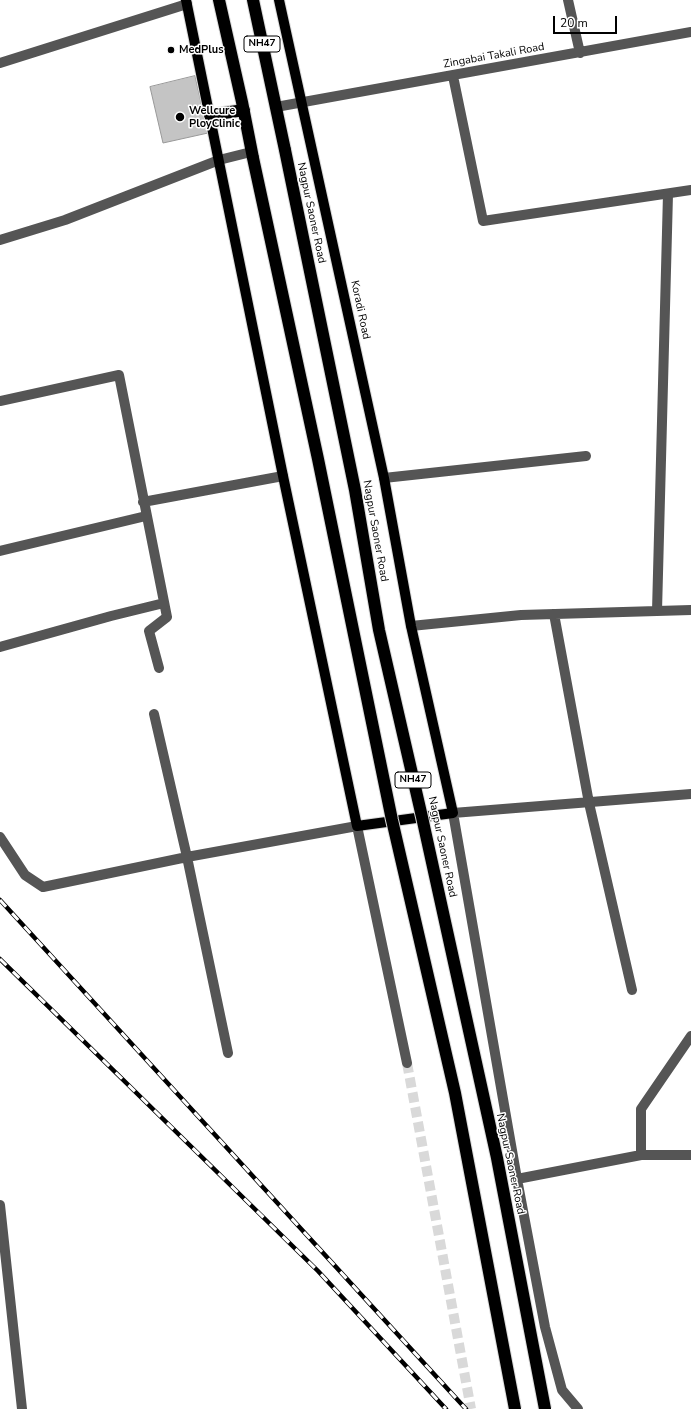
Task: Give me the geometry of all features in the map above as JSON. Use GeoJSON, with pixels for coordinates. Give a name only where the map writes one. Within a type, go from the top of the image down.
{"type":"FeatureCollection","features":[{"type":"Feature","properties":{"kind":"highway","name":"NH47"},"geometry":{"type":"LineString","coordinates":[[219,0],[243,106],[392,820],[455,1093],[515,1409]]}},
{"type":"Feature","properties":{"kind":"highway","name":"NH47"},"geometry":{"type":"LineString","coordinates":[[252,0],[276,107]]}},
{"type":"Feature","properties":{"kind":"highway"},"geometry":{"type":"LineString","coordinates":[[210,115],[243,106]]}},
{"type":"Feature","properties":{"kind":"highway","name":"Nagpur Saoner Road"},"geometry":{"type":"LineString","coordinates":[[276,107],[355,490],[379,630],[497,1158],[545,1409]]}},
{"type":"Feature","properties":{"kind":"main road","name":"Koradi Road"},"geometry":{"type":"LineString","coordinates":[[279,0],[384,478],[411,626],[453,813]]}},
{"type":"Feature","properties":{"kind":"main road"},"geometry":{"type":"LineString","coordinates":[[186,2],[282,476],[357,826],[453,813]]}},
{"type":"Feature","properties":{"kind":"street"},"geometry":{"type":"LineString","coordinates":[[568,0],[580,53]]}},
{"type":"Feature","properties":{"kind":"street"},"geometry":{"type":"LineString","coordinates":[[0,63],[186,2]]}},
{"type":"Feature","properties":{"kind":"street","name":"Zingabai Takali Road"},"geometry":{"type":"LineString","coordinates":[[276,107],[691,32]]}},
{"type":"Feature","properties":{"kind":"street"},"geometry":{"type":"LineString","coordinates":[[453,76],[483,221],[691,190]]}},
{"type":"Feature","properties":{"kind":"street"},"geometry":{"type":"LineString","coordinates":[[0,240],[64,220],[219,160],[252,155]]}},
{"type":"Feature","properties":{"kind":"street"},"geometry":{"type":"LineString","coordinates":[[657,611],[668,194]]}},
{"type":"Feature","properties":{"kind":"street"},"geometry":{"type":"LineString","coordinates":[[0,401],[119,375],[167,617],[149,631],[159,668]]}},
{"type":"Feature","properties":{"kind":"street"},"geometry":{"type":"LineString","coordinates":[[384,478],[586,456]]}},
{"type":"Feature","properties":{"kind":"street"},"geometry":{"type":"LineString","coordinates":[[143,502],[282,476]]}},
{"type":"Feature","properties":{"kind":"street"},"geometry":{"type":"LineString","coordinates":[[0,551],[146,516]]}},
{"type":"Feature","properties":{"kind":"street"},"geometry":{"type":"LineString","coordinates":[[0,647],[164,603]]}},
{"type":"Feature","properties":{"kind":"street"},"geometry":{"type":"LineString","coordinates":[[411,626],[521,615],[691,610]]}},
{"type":"Feature","properties":{"kind":"street"},"geometry":{"type":"LineString","coordinates":[[554,614],[589,802],[632,990]]}},
{"type":"Feature","properties":{"kind":"street"},"geometry":{"type":"LineString","coordinates":[[154,714],[187,857],[228,1053]]}},
{"type":"Feature","properties":{"kind":"street"},"geometry":{"type":"LineString","coordinates":[[578,1409],[562,1390],[545,1327],[517,1179],[453,813],[691,794]]}},
{"type":"Feature","properties":{"kind":"street"},"geometry":{"type":"LineString","coordinates":[[0,837],[25,875],[43,887],[187,857],[357,826],[407,1063]]}},
{"type":"Feature","properties":{"kind":"street"},"geometry":{"type":"LineString","coordinates":[[641,1154],[641,1109],[691,1036]]}},
{"type":"Feature","properties":{"kind":"street"},"geometry":{"type":"LineString","coordinates":[[517,1179],[641,1154],[691,1155]]}},
{"type":"Feature","properties":{"kind":"street"},"geometry":{"type":"LineString","coordinates":[[0,1205],[22,1409]]}},
{"type":"Feature","properties":{"kind":"building"},"geometry":{"type":"Polygon","coordinates":[[[195,76],[208,133],[163,143],[150,87],[195,76]]]}},
{"type":"Feature","properties":{"kind":"tunnel"},"geometry":{"type":"LineString","coordinates":[[407,1063],[471,1409]]}},
{"type":"Feature","properties":{"kind":"railway"},"geometry":{"type":"LineString","coordinates":[[0,900],[466,1409]]}},
{"type":"Feature","properties":{"kind":"railway"},"geometry":{"type":"LineString","coordinates":[[0,959],[318,1271],[446,1409]]}},
{"type":"Feature","properties":{"kind":"place","name":"MedPlus"},"geometry":{"type":"Point","coordinates":[171,50]}},
{"type":"Feature","properties":{"kind":"place","name":"Wellcure PloyClinic"},"geometry":{"type":"Point","coordinates":[180,117]}}]}
